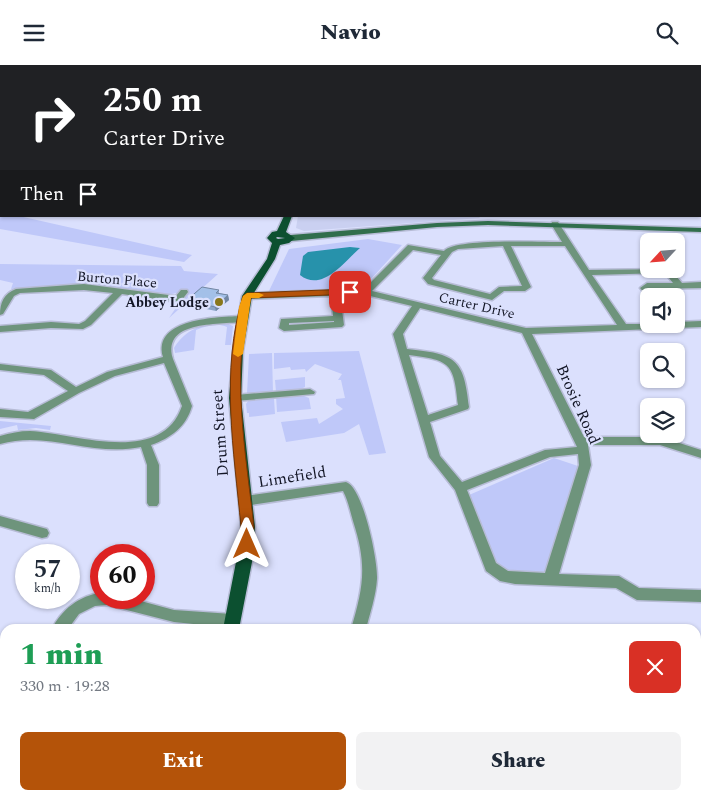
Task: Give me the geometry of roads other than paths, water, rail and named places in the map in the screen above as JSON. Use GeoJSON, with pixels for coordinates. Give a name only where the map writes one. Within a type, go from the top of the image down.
{"type":"FeatureCollection","features":[{"type":"Feature","properties":{"kind":"main road","name":"Drum Street"},"geometry":{"type":"LineString","coordinates":[[232,624],[247,544],[248,527],[235,398],[243,319],[247,296],[271,259],[278,237],[288,217]]}},
{"type":"Feature","properties":{"kind":"main road"},"geometry":{"type":"LineString","coordinates":[[278,237],[285,242],[291,239]]}},
{"type":"Feature","properties":{"kind":"street"},"geometry":{"type":"LineString","coordinates":[[291,239],[437,225],[488,223],[701,230]]}},
{"type":"Feature","properties":{"kind":"street"},"geometry":{"type":"LineString","coordinates":[[555,224],[567,245],[623,326]]}},
{"type":"Feature","properties":{"kind":"street"},"geometry":{"type":"LineString","coordinates":[[506,244],[526,288],[502,289],[492,297],[428,280],[427,276],[445,254],[457,247],[506,244],[567,245]]}},
{"type":"Feature","properties":{"kind":"street"},"geometry":{"type":"LineString","coordinates":[[366,292],[411,247],[445,254]]}},
{"type":"Feature","properties":{"kind":"street"},"geometry":{"type":"LineString","coordinates":[[586,273],[667,270],[680,286]]}},
{"type":"Feature","properties":{"kind":"street"},"geometry":{"type":"LineString","coordinates":[[644,288],[701,285]]}},
{"type":"Feature","properties":{"kind":"street","name":"Burton Place"},"geometry":{"type":"LineString","coordinates":[[2,307],[11,293],[15,292],[84,287],[178,299],[184,292]]}},
{"type":"Feature","properties":{"kind":"street"},"geometry":{"type":"LineString","coordinates":[[0,329],[51,325],[80,327],[88,323],[119,291]]}},
{"type":"Feature","properties":{"kind":"street"},"geometry":{"type":"LineString","coordinates":[[335,292],[339,325],[284,328],[284,321],[338,318]]}},
{"type":"Feature","properties":{"kind":"street","name":"Carter Drive"},"geometry":{"type":"LineString","coordinates":[[247,296],[366,292],[526,331],[640,325]]}},
{"type":"Feature","properties":{"kind":"street"},"geometry":{"type":"LineString","coordinates":[[418,305],[398,334],[435,457],[460,488],[491,567],[505,577],[619,582],[638,594],[701,596]]}},
{"type":"Feature","properties":{"kind":"street"},"geometry":{"type":"LineString","coordinates":[[0,440],[23,435],[114,447],[130,447],[163,437],[185,415],[186,401],[168,359],[166,347],[168,342],[179,330],[202,322],[243,319]]}},
{"type":"Feature","properties":{"kind":"street","name":"Carter Drive"},"geometry":{"type":"LineString","coordinates":[[685,324],[701,324]]}},
{"type":"Feature","properties":{"kind":"street","name":"Brosie Road"},"geometry":{"type":"LineString","coordinates":[[526,331],[582,445],[585,465],[550,579]]}},
{"type":"Feature","properties":{"kind":"street"},"geometry":{"type":"LineString","coordinates":[[404,352],[442,356],[455,365],[463,389],[464,407],[425,420]]}},
{"type":"Feature","properties":{"kind":"street"},"geometry":{"type":"LineString","coordinates":[[0,413],[30,416],[75,391],[112,374],[168,359]]}},
{"type":"Feature","properties":{"kind":"street"},"geometry":{"type":"LineString","coordinates":[[0,367],[47,372],[75,391]]}},
{"type":"Feature","properties":{"kind":"street"},"geometry":{"type":"LineString","coordinates":[[235,398],[310,392]]}},
{"type":"Feature","properties":{"kind":"street"},"geometry":{"type":"LineString","coordinates":[[460,488],[549,453],[582,445],[661,441],[700,455]]}},
{"type":"Feature","properties":{"kind":"street"},"geometry":{"type":"LineString","coordinates":[[145,443],[153,465],[153,503]]}},
{"type":"Feature","properties":{"kind":"street","name":"Limefield"},"geometry":{"type":"LineString","coordinates":[[245,501],[346,487],[350,491],[367,545],[370,577],[368,596],[360,624]]}},
{"type":"Feature","properties":{"kind":"street"},"geometry":{"type":"LineString","coordinates":[[0,521],[42,533]]}},
{"type":"Feature","properties":{"kind":"street"},"geometry":{"type":"LineString","coordinates":[[63,624],[74,610],[93,600],[106,599],[174,616],[226,624]]}},
{"type":"Feature","properties":{"kind":"place","name":"Abbey Lodge"},"geometry":{"type":"Point","coordinates":[219,302]}}]}
